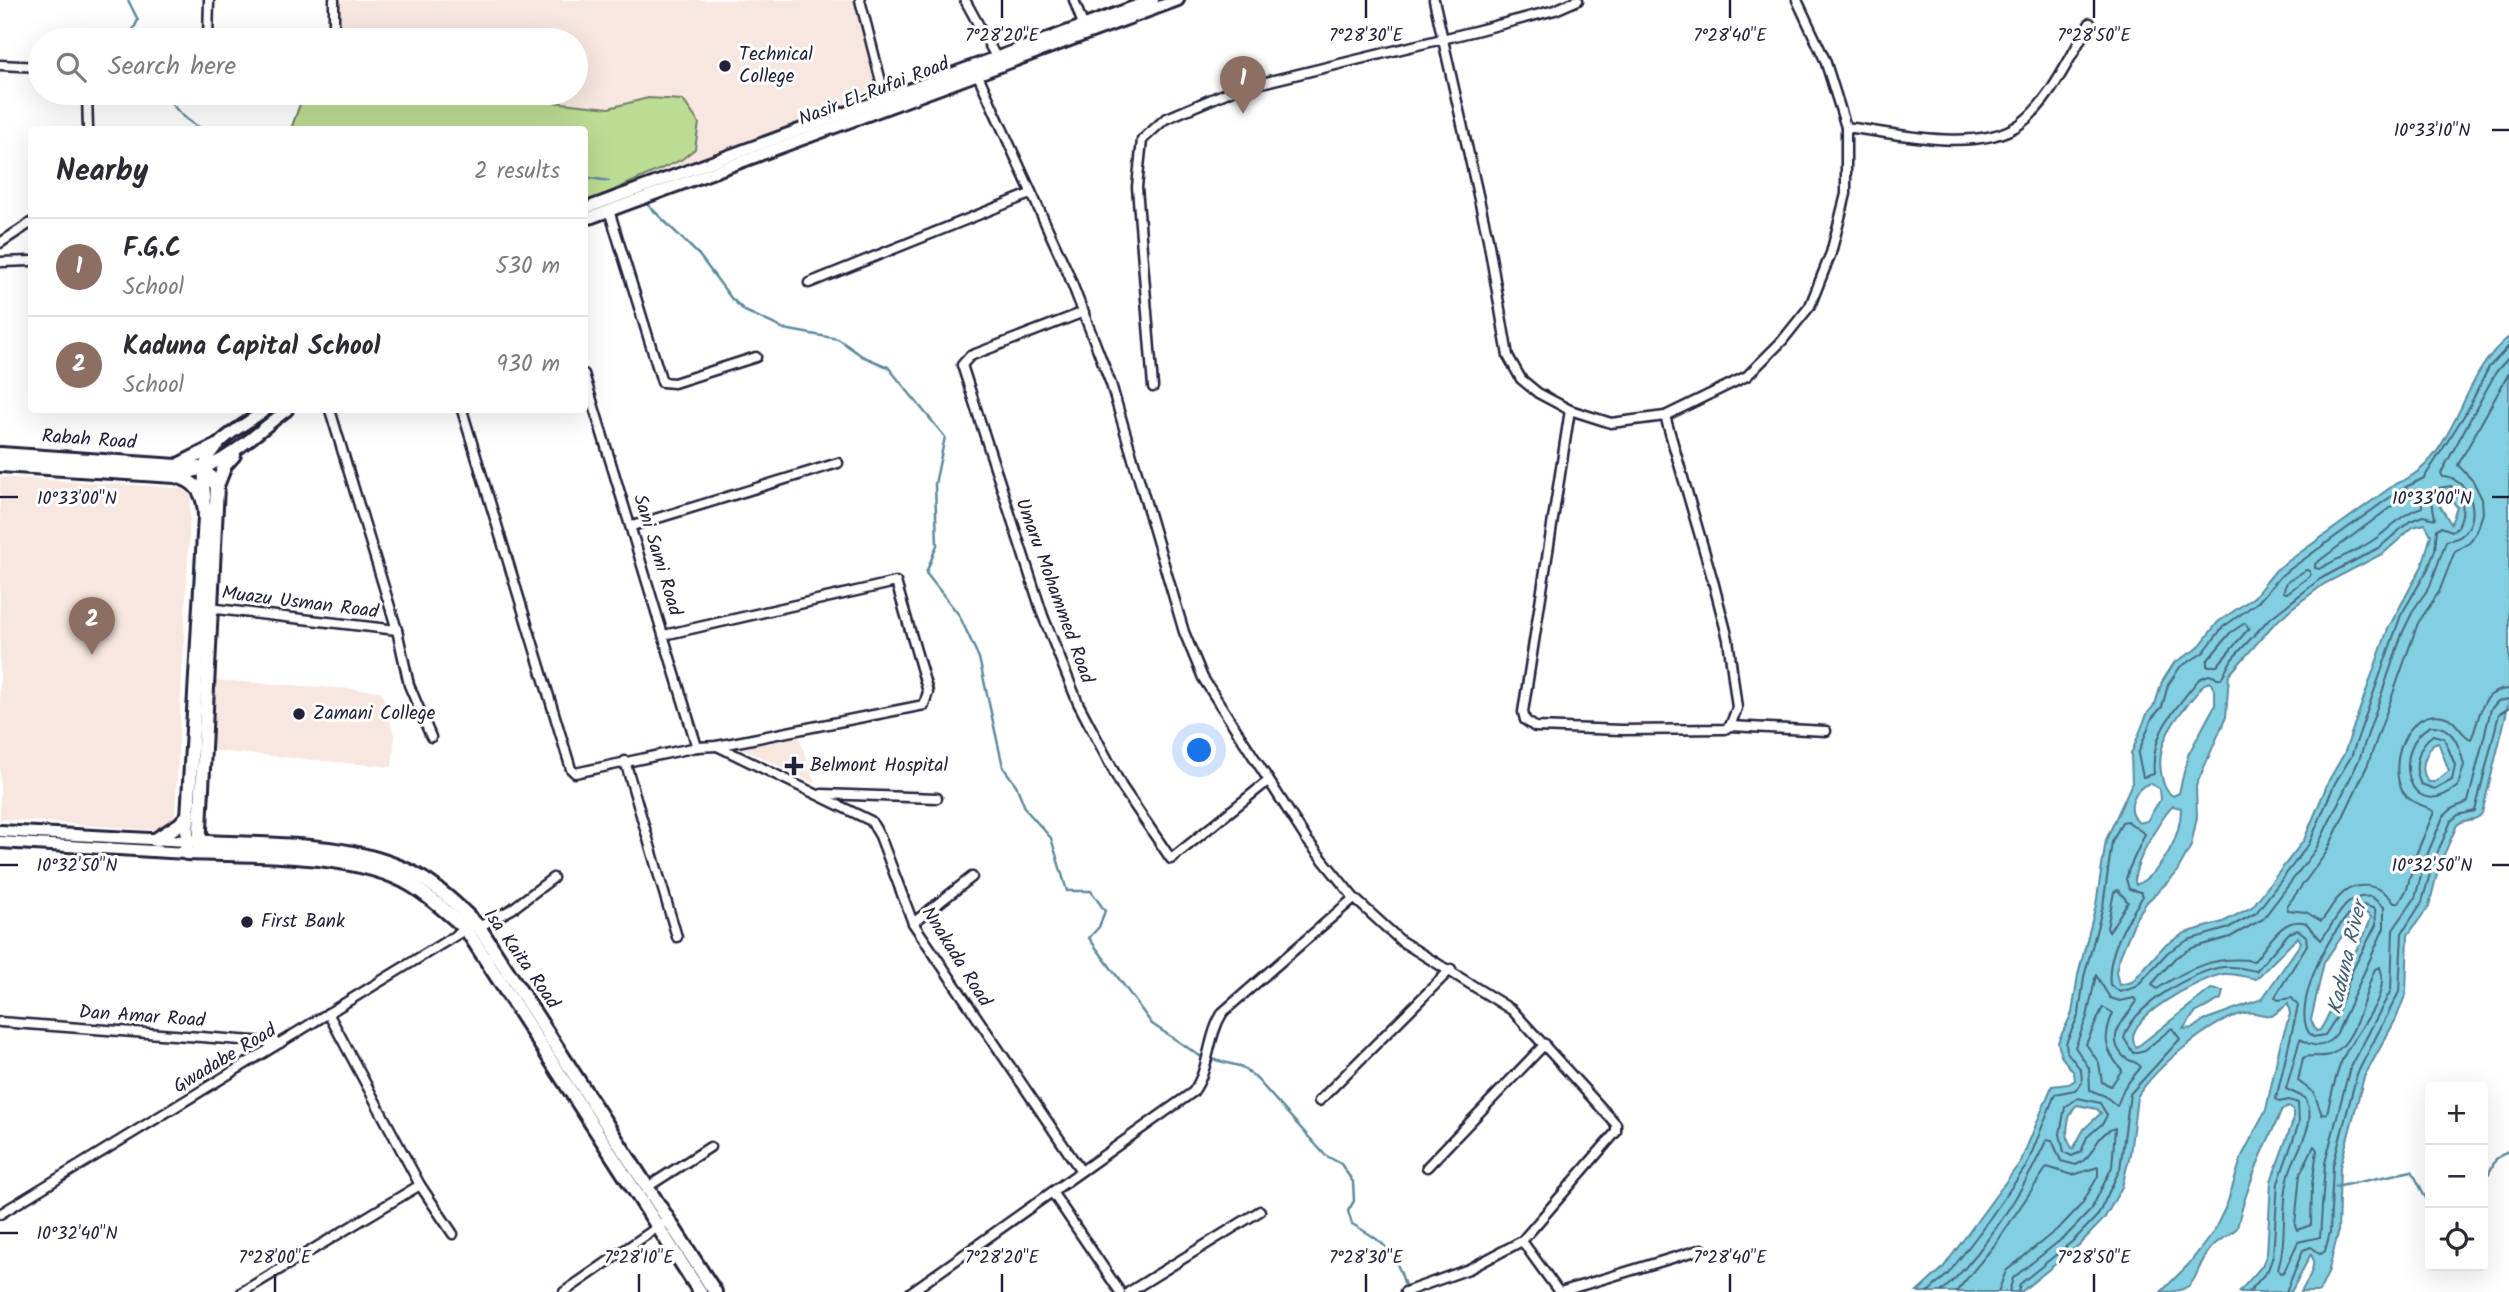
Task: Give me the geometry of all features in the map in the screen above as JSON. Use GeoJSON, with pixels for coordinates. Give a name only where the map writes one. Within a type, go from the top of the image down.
{"type":"FeatureCollection","features":[{"type":"Feature","properties":{"kind":"main road","name":"Nasir El-Rufai Road"},"geometry":{"type":"LineString","coordinates":[[588,208],[977,73],[1153,0]]}},
{"type":"Feature","properties":{"kind":"main road","name":"Nasir El-Rufai Road"},"geometry":{"type":"LineString","coordinates":[[588,219],[885,97],[1089,26],[1178,0]]}},
{"type":"Feature","properties":{"kind":"main road"},"geometry":{"type":"LineString","coordinates":[[205,498],[191,482],[176,471],[262,413]]}},
{"type":"Feature","properties":{"kind":"main road"},"geometry":{"type":"LineString","coordinates":[[193,847],[206,608],[217,486],[225,465],[246,440],[283,413]]}},
{"type":"Feature","properties":{"kind":"main road"},"geometry":{"type":"LineString","coordinates":[[206,608],[204,469],[216,446]]}},
{"type":"Feature","properties":{"kind":"main road","name":"Rabah Road"},"geometry":{"type":"LineString","coordinates":[[0,454],[81,465]]}},
{"type":"Feature","properties":{"kind":"main road"},"geometry":{"type":"LineString","coordinates":[[204,469],[234,454]]}},
{"type":"Feature","properties":{"kind":"main road","name":"Rabah Road"},"geometry":{"type":"LineString","coordinates":[[0,465],[81,465],[176,471],[204,469]]}},
{"type":"Feature","properties":{"kind":"main road"},"geometry":{"type":"LineString","coordinates":[[204,469],[217,486]]}},
{"type":"Feature","properties":{"kind":"main road"},"geometry":{"type":"LineString","coordinates":[[155,840],[194,815]]}},
{"type":"Feature","properties":{"kind":"main road"},"geometry":{"type":"LineString","coordinates":[[194,815],[205,832],[217,843]]}},
{"type":"Feature","properties":{"kind":"main road","name":"Isa Kaita Road"},"geometry":{"type":"LineString","coordinates":[[0,831],[155,840],[193,847],[217,843],[283,846],[353,854],[384,861],[415,874],[454,901],[649,1186],[715,1292]]}},
{"type":"Feature","properties":{"kind":"main road","name":"Isa Kaita Road"},"geometry":{"type":"LineString","coordinates":[[0,842],[193,847],[293,857],[380,873],[410,885],[473,928],[700,1292]]}},
{"type":"Feature","properties":{"kind":"street"},"geometry":{"type":"LineString","coordinates":[[208,28],[209,0]]}},
{"type":"Feature","properties":{"kind":"street"},"geometry":{"type":"LineString","coordinates":[[334,0],[334,28]]}},
{"type":"Feature","properties":{"kind":"street"},"geometry":{"type":"LineString","coordinates":[[860,0],[885,97]]}},
{"type":"Feature","properties":{"kind":"street"},"geometry":{"type":"LineString","coordinates":[[965,0],[996,57]]}},
{"type":"Feature","properties":{"kind":"street"},"geometry":{"type":"LineString","coordinates":[[1074,0],[1089,26]]}},
{"type":"Feature","properties":{"kind":"street"},"geometry":{"type":"LineString","coordinates":[[1434,0],[1445,39],[1488,239],[1508,356],[1521,379],[1538,393],[1570,410],[1611,423],[1665,416],[1747,376],[1783,341],[1810,306],[1831,253],[1846,194],[1846,127],[1825,60],[1797,0]]}},
{"type":"Feature","properties":{"kind":"street"},"geometry":{"type":"LineString","coordinates":[[1153,387],[1136,187],[1142,140],[1165,119],[1233,90],[1445,39],[1555,10],[1578,0]]}},
{"type":"Feature","properties":{"kind":"street"},"geometry":{"type":"LineString","coordinates":[[1846,127],[1936,138],[1975,139],[1996,135],[2019,124],[2043,100],[2090,23]]}},
{"type":"Feature","properties":{"kind":"street"},"geometry":{"type":"LineString","coordinates":[[0,65],[28,66]]}},
{"type":"Feature","properties":{"kind":"street"},"geometry":{"type":"LineString","coordinates":[[977,73],[1084,312],[1111,384],[1184,632],[1203,678],[1307,840],[1354,898],[1401,941],[1451,969],[1512,1010],[1545,1044],[1617,1129],[1522,1241],[1469,1269],[1410,1291]]}},
{"type":"Feature","properties":{"kind":"street"},"geometry":{"type":"LineString","coordinates":[[87,105],[88,126]]}},
{"type":"Feature","properties":{"kind":"street"},"geometry":{"type":"LineString","coordinates":[[809,283],[1030,194]]}},
{"type":"Feature","properties":{"kind":"street"},"geometry":{"type":"LineString","coordinates":[[609,211],[662,382],[674,383],[756,357]]}},
{"type":"Feature","properties":{"kind":"street"},"geometry":{"type":"LineString","coordinates":[[0,243],[28,225]]}},
{"type":"Feature","properties":{"kind":"street"},"geometry":{"type":"LineString","coordinates":[[0,262],[28,261]]}},
{"type":"Feature","properties":{"kind":"street","name":"Umaru Mohammed Road"},"geometry":{"type":"LineString","coordinates":[[1084,312],[971,356],[962,365],[1043,616],[1078,703],[1122,787],[1171,859],[1268,781]]}},
{"type":"Feature","properties":{"kind":"street","name":"Sani Sami Road"},"geometry":{"type":"LineString","coordinates":[[588,387],[697,747]]}},
{"type":"Feature","properties":{"kind":"street"},"geometry":{"type":"LineString","coordinates":[[1570,410],[1523,712],[1525,720],[1535,727],[1622,730],[1725,729],[1730,726],[1826,731]]}},
{"type":"Feature","properties":{"kind":"street"},"geometry":{"type":"LineString","coordinates":[[331,413],[397,630],[409,685],[431,737]]}},
{"type":"Feature","properties":{"kind":"street"},"geometry":{"type":"LineString","coordinates":[[463,413],[571,769],[579,774],[625,761],[697,747],[717,746],[924,705],[928,692],[896,582],[664,635]]}},
{"type":"Feature","properties":{"kind":"street"},"geometry":{"type":"LineString","coordinates":[[1665,416],[1728,639],[1737,708],[1730,726]]}},
{"type":"Feature","properties":{"kind":"street"},"geometry":{"type":"LineString","coordinates":[[632,526],[838,463]]}},
{"type":"Feature","properties":{"kind":"street","name":"Muazu Usman Road"},"geometry":{"type":"LineString","coordinates":[[206,608],[397,630]]}},
{"type":"Feature","properties":{"kind":"street","name":"Nnakada Road"},"geometry":{"type":"LineString","coordinates":[[717,746],[871,821],[880,836],[913,923],[1081,1171]]}},
{"type":"Feature","properties":{"kind":"street"},"geometry":{"type":"LineString","coordinates":[[625,761],[677,937]]}},
{"type":"Feature","properties":{"kind":"street"},"geometry":{"type":"LineString","coordinates":[[816,794],[937,798]]}},
{"type":"Feature","properties":{"kind":"street"},"geometry":{"type":"LineString","coordinates":[[913,923],[972,877]]}},
{"type":"Feature","properties":{"kind":"street","name":"Gwadabe Road"},"geometry":{"type":"LineString","coordinates":[[0,1214],[328,1013],[473,928],[512,909],[552,878]]}},
{"type":"Feature","properties":{"kind":"street"},"geometry":{"type":"LineString","coordinates":[[911,1292],[1193,1092],[1202,1079],[1223,1012],[1354,898]]}},
{"type":"Feature","properties":{"kind":"street"},"geometry":{"type":"LineString","coordinates":[[1319,1101],[1451,969]]}},
{"type":"Feature","properties":{"kind":"street"},"geometry":{"type":"LineString","coordinates":[[328,1013],[420,1185],[453,1234]]}},
{"type":"Feature","properties":{"kind":"street","name":"Dan Amar Road"},"geometry":{"type":"LineString","coordinates":[[0,1023],[282,1043]]}},
{"type":"Feature","properties":{"kind":"street"},"geometry":{"type":"LineString","coordinates":[[1427,1167],[1545,1044]]}},
{"type":"Feature","properties":{"kind":"street"},"geometry":{"type":"LineString","coordinates":[[649,1186],[710,1147]]}},
{"type":"Feature","properties":{"kind":"street"},"geometry":{"type":"LineString","coordinates":[[242,1292],[420,1185]]}},
{"type":"Feature","properties":{"kind":"street"},"geometry":{"type":"LineString","coordinates":[[1052,1192],[1120,1292]]}},
{"type":"Feature","properties":{"kind":"street"},"geometry":{"type":"LineString","coordinates":[[1129,1292],[1260,1211]]}},
{"type":"Feature","properties":{"kind":"street"},"geometry":{"type":"LineString","coordinates":[[564,1292],[670,1219]]}},
{"type":"Feature","properties":{"kind":"street"},"geometry":{"type":"LineString","coordinates":[[1522,1241],[1560,1292],[1702,1250]]}},
{"type":"Feature","properties":{"kind":"shaded area","name":"Technical College"},"geometry":{"type":"Polygon","coordinates":[[[340,0],[858,0],[882,94],[635,185],[590,175],[588,126],[558,126],[420,105],[588,105],[588,28],[341,28],[340,0]]]}},
{"type":"Feature","properties":{"kind":"shaded area"},"geometry":{"type":"Polygon","coordinates":[[[0,477],[181,488],[191,495],[175,816],[157,830],[0,819],[0,477]]]}},
{"type":"Feature","properties":{"kind":"shaded area","name":"Zamani College"},"geometry":{"type":"Polygon","coordinates":[[[213,680],[381,691],[395,737],[392,767],[207,750],[213,680]]]}},
{"type":"Feature","properties":{"kind":"shaded area","name":"Belmont Hospital"},"geometry":{"type":"Polygon","coordinates":[[[799,737],[815,784],[742,748],[799,737]]]}},
{"type":"Feature","properties":{"kind":"green space"},"geometry":{"type":"Polygon","coordinates":[[[648,98],[683,100],[699,123],[695,149],[681,160],[588,202],[588,126],[292,126],[300,105],[580,105],[609,108],[648,98]]]}},
{"type":"Feature","properties":{"kind":"water"},"geometry":{"type":"Polygon","coordinates":[[[2509,337],[2509,699],[2482,813],[2477,818],[2457,825],[2439,866],[2429,906],[2408,935],[2406,993],[2396,1019],[2364,1077],[2340,1167],[2338,1233],[2328,1273],[2319,1292],[2301,1292],[2312,1268],[2311,1254],[2291,1292],[2239,1292],[2262,1266],[2267,1254],[2271,1181],[2293,1121],[2293,1110],[2289,1107],[2282,1110],[2262,1153],[2237,1228],[2211,1248],[2190,1285],[2184,1289],[2161,1292],[2188,1265],[2214,1231],[2227,1204],[2242,1156],[2266,1110],[2280,1045],[2290,1014],[2288,1004],[2272,1016],[2245,1013],[2216,1025],[2185,1047],[2145,1085],[2137,1097],[2130,1154],[2122,1187],[2104,1219],[2079,1245],[2021,1292],[1917,1292],[1942,1269],[2021,1161],[2052,1086],[2069,1084],[2075,1080],[2074,1073],[2061,1056],[2058,1042],[2072,1013],[2078,975],[2096,905],[2106,840],[2132,783],[2131,754],[2147,714],[2155,704],[2162,682],[2174,663],[2198,648],[2218,622],[2254,597],[2276,570],[2397,483],[2417,472],[2433,456],[2446,437],[2479,372],[2492,353],[2509,337]],[[2445,492],[2440,496],[2439,504],[2451,524],[2457,507],[2445,492]],[[2425,524],[2413,527],[2384,553],[2324,584],[2292,608],[2273,625],[2229,675],[2226,717],[2196,786],[2197,817],[2191,846],[2175,875],[2147,902],[2136,918],[2119,959],[2116,972],[2119,985],[2132,982],[2164,946],[2185,933],[2223,922],[2252,907],[2304,840],[2329,780],[2344,754],[2388,629],[2422,566],[2431,535],[2425,524]],[[2210,682],[2204,684],[2167,735],[2160,759],[2162,779],[2173,796],[2179,793],[2188,755],[2215,705],[2215,691],[2210,682]],[[2438,742],[2433,744],[2423,768],[2429,782],[2435,782],[2449,771],[2438,742]],[[2150,783],[2139,790],[2133,800],[2132,812],[2139,823],[2147,821],[2160,800],[2159,789],[2150,783]],[[2173,806],[2161,821],[2141,857],[2135,878],[2136,885],[2162,863],[2174,842],[2181,808],[2173,806]],[[2365,912],[2357,915],[2324,962],[2311,1020],[2316,1031],[2320,1030],[2328,1015],[2371,917],[2365,912]],[[2298,937],[2256,979],[2236,975],[2213,977],[2164,1002],[2138,1025],[2133,1037],[2136,1047],[2211,989],[2223,991],[2221,999],[2195,1013],[2183,1029],[2193,1028],[2204,1020],[2262,999],[2301,942],[2298,937]],[[2077,1105],[2069,1120],[2067,1133],[2073,1149],[2084,1129],[2101,1113],[2097,1109],[2077,1105]]]}},
{"type":"Feature","properties":{"kind":"waterway"},"geometry":{"type":"LineString","coordinates":[[128,0],[138,20],[134,28]]}},
{"type":"Feature","properties":{"kind":"waterway"},"geometry":{"type":"LineString","coordinates":[[173,105],[198,126]]}},
{"type":"Feature","properties":{"kind":"waterway"},"geometry":{"type":"LineString","coordinates":[[588,178],[609,181]]}},
{"type":"Feature","properties":{"kind":"waterway"},"geometry":{"type":"LineString","coordinates":[[647,204],[699,255],[731,298],[745,311],[784,329],[838,339],[862,356],[888,367],[945,437],[935,484],[937,545],[926,573],[959,615],[979,658],[1003,767],[1016,785],[1026,810],[1051,838],[1067,891],[1091,891],[1105,911],[1099,927],[1089,938],[1152,1024],[1200,1056],[1239,1066],[1254,1076],[1325,1155],[1341,1164],[1353,1182],[1354,1201],[1348,1211],[1352,1224],[1388,1249],[1398,1265],[1406,1289]]}},
{"type":"Feature","properties":{"kind":"waterway"},"geometry":{"type":"LineString","coordinates":[[2488,1175],[2496,1159],[2509,1150]]}},
{"type":"Feature","properties":{"kind":"waterway"},"geometry":{"type":"LineString","coordinates":[[2335,1187],[2412,1171],[2425,1196]]}},
{"type":"Feature","properties":{"kind":"place","name":"Technical College"},"geometry":{"type":"Point","coordinates":[725,66]}},
{"type":"Feature","properties":{"kind":"place","name":"F.G.C"},"geometry":{"type":"Point","coordinates":[1243,114]}},
{"type":"Feature","properties":{"kind":"place","name":"Kaduna Capital School"},"geometry":{"type":"Point","coordinates":[92,655]}},
{"type":"Feature","properties":{"kind":"place","name":"Zamani College"},"geometry":{"type":"Point","coordinates":[299,714]}},
{"type":"Feature","properties":{"kind":"place","name":"Belmont Hospital"},"geometry":{"type":"Point","coordinates":[794,766]}},
{"type":"Feature","properties":{"kind":"place","name":"First Bank"},"geometry":{"type":"Point","coordinates":[247,922]}},
{"type":"Feature","properties":{"kind":"water label","name":"Kaduna River"},"geometry":{"type":"Point","coordinates":[2348,958]}}]}
